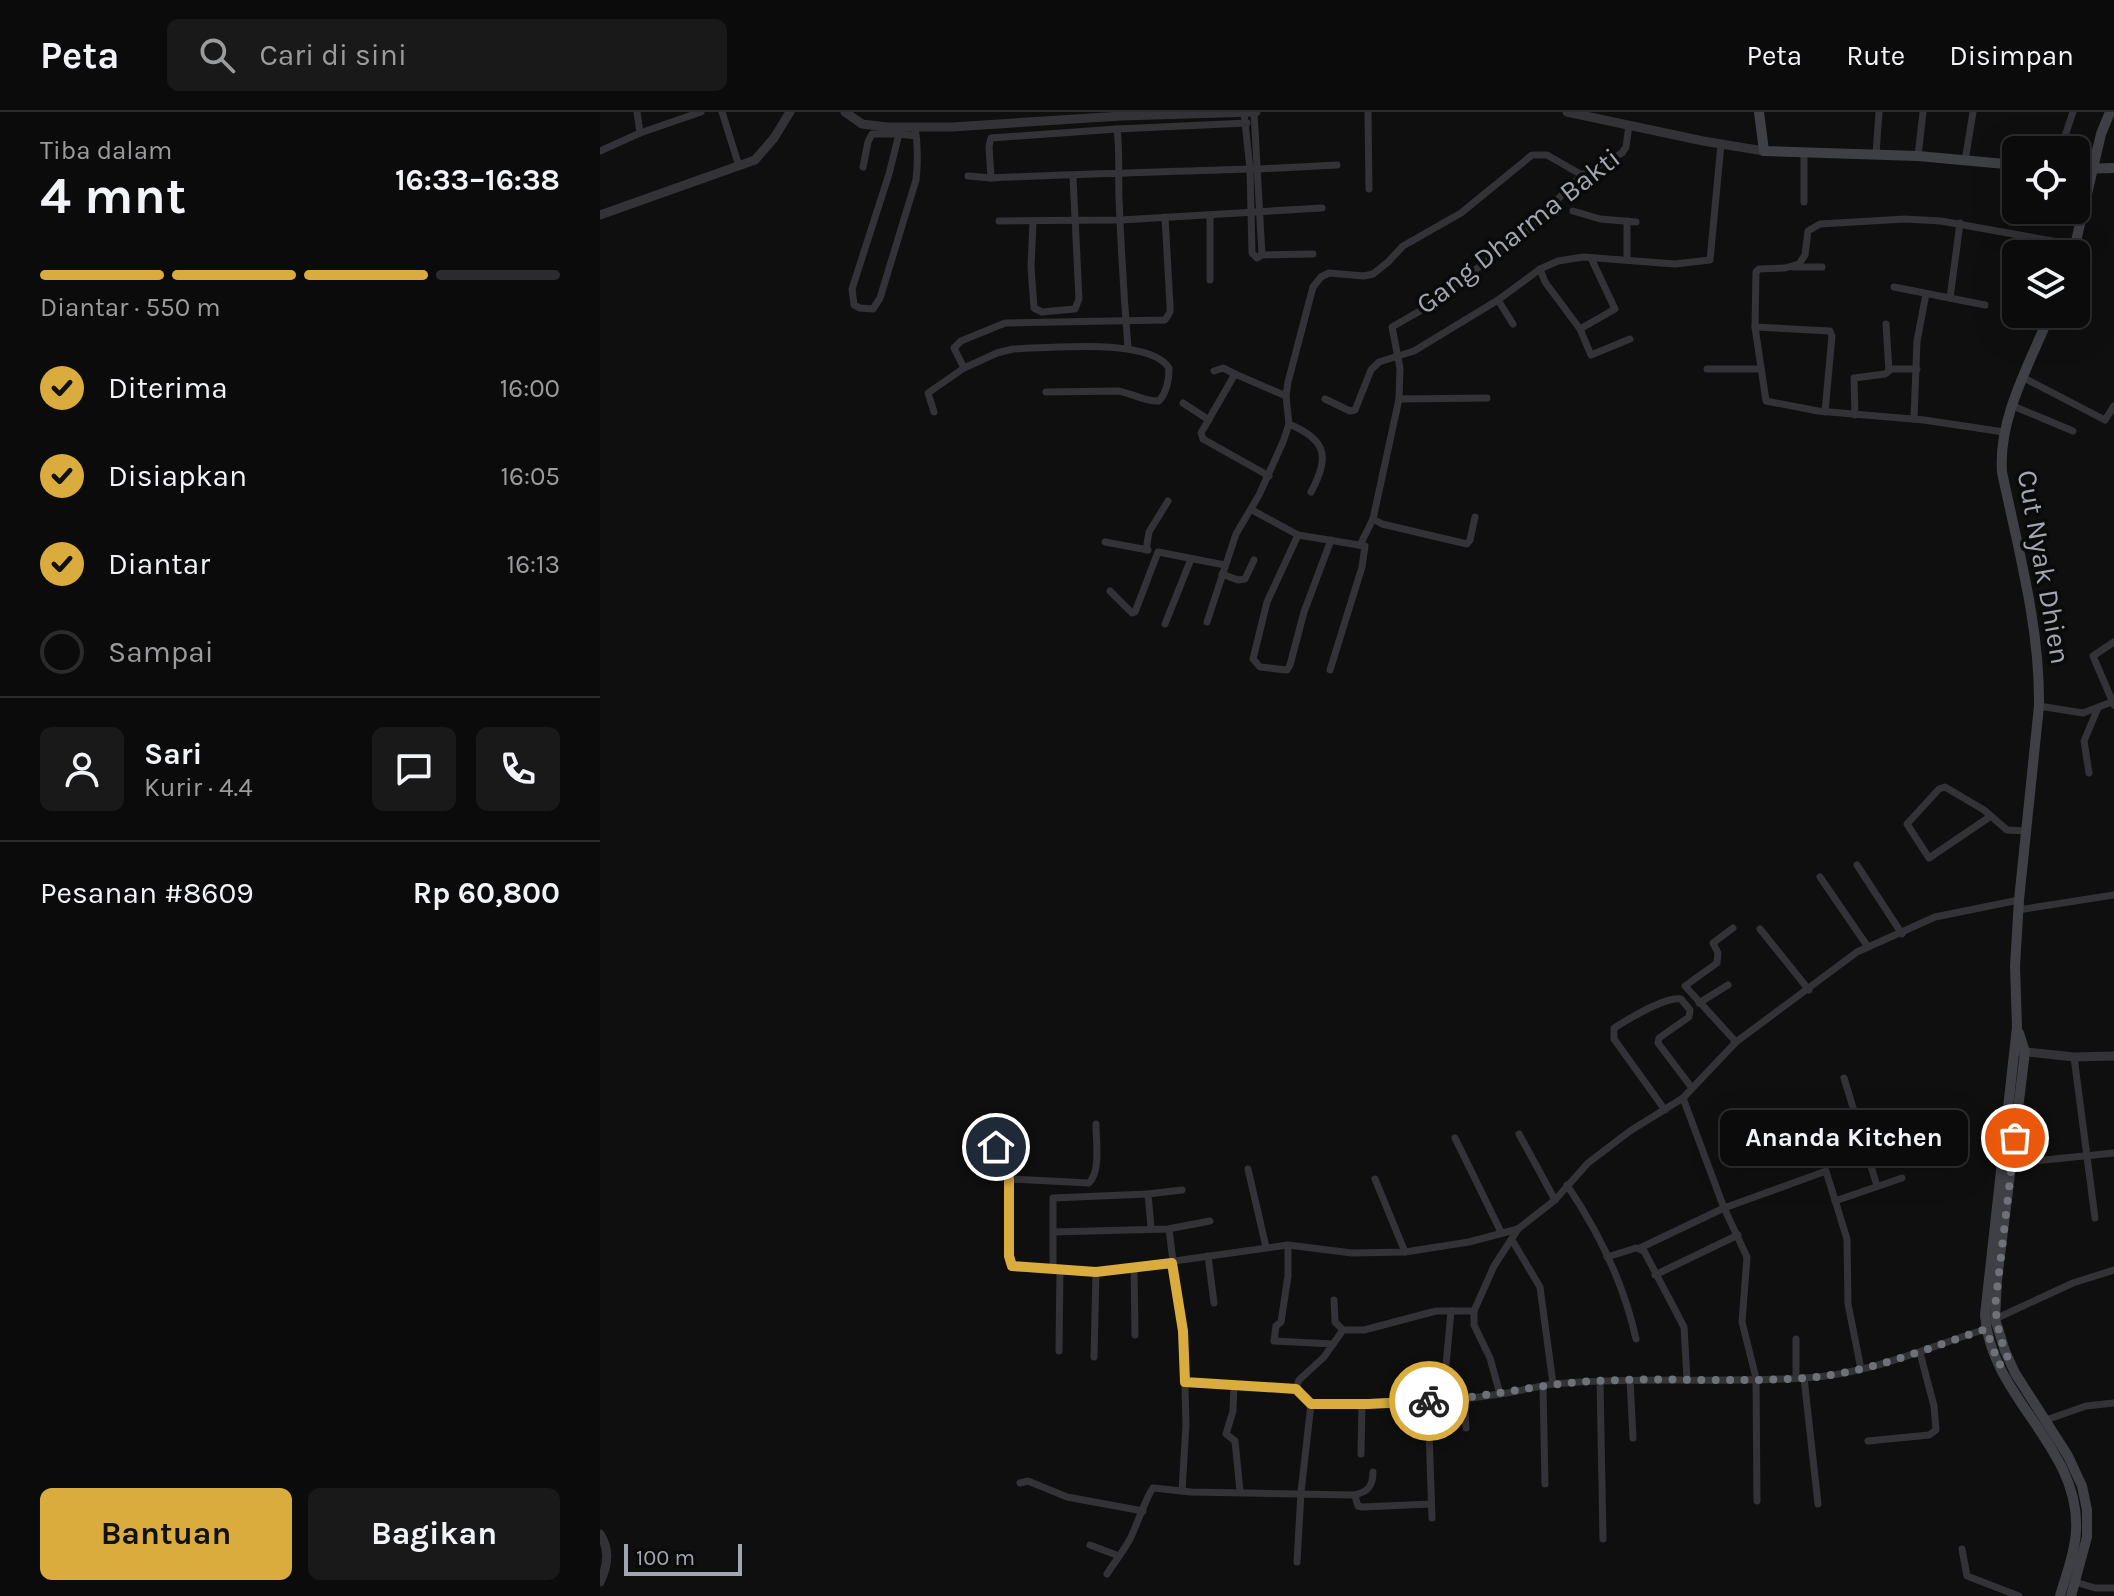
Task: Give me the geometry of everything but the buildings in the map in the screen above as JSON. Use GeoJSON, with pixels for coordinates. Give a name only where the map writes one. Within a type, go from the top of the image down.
{"type":"FeatureCollection","features":[{"type":"Feature","properties":{"kind":"main road"},"geometry":{"type":"LineString","coordinates":[[1759,112],[1764,151],[1918,156],[2002,164]]}},
{"type":"Feature","properties":{"kind":"main road"},"geometry":{"type":"LineString","coordinates":[[2077,240],[2101,134],[2110,112]]}},
{"type":"Feature","properties":{"kind":"main road"},"geometry":{"type":"LineString","coordinates":[[2090,170],[2114,168]]}},
{"type":"Feature","properties":{"kind":"main road","name":"Cut Nyak Dhien"},"geometry":{"type":"LineString","coordinates":[[1993,1280],[2020,1052],[2015,966],[2018,905],[2039,706],[2029,593],[2002,472],[2001,453],[2013,406],[2044,328]]}},
{"type":"Feature","properties":{"kind":"main road"},"geometry":{"type":"LineString","coordinates":[[1993,1280],[1995,1319],[2013,1393],[2056,1447]]}},
{"type":"Feature","properties":{"kind":"main road"},"geometry":{"type":"LineString","coordinates":[[1993,1280],[1986,1329],[2004,1363],[2046,1420],[2070,1483],[2081,1536],[2071,1596]]}},
{"type":"Feature","properties":{"kind":"main road"},"geometry":{"type":"LineString","coordinates":[[2060,1596],[2081,1536]]}},
{"type":"Feature","properties":{"kind":"street"},"geometry":{"type":"LineString","coordinates":[[637,112],[640,133]]}},
{"type":"Feature","properties":{"kind":"street"},"geometry":{"type":"LineString","coordinates":[[600,151],[701,112]]}},
{"type":"Feature","properties":{"kind":"street"},"geometry":{"type":"LineString","coordinates":[[722,112],[739,166]]}},
{"type":"Feature","properties":{"kind":"street"},"geometry":{"type":"LineString","coordinates":[[600,215],[755,160],[790,112]]}},
{"type":"Feature","properties":{"kind":"street"},"geometry":{"type":"LineString","coordinates":[[845,112],[855,121],[874,127],[916,131],[1245,118]]}},
{"type":"Feature","properties":{"kind":"street"},"geometry":{"type":"LineString","coordinates":[[1368,112],[1369,189]]}},
{"type":"Feature","properties":{"kind":"street"},"geometry":{"type":"LineString","coordinates":[[1567,112],[1605,116],[1629,125],[1764,151]]}},
{"type":"Feature","properties":{"kind":"street"},"geometry":{"type":"LineString","coordinates":[[1876,154],[1879,112]]}},
{"type":"Feature","properties":{"kind":"street"},"geometry":{"type":"LineString","coordinates":[[1918,156],[1923,112]]}},
{"type":"Feature","properties":{"kind":"street"},"geometry":{"type":"LineString","coordinates":[[1965,161],[1973,112]]}},
{"type":"Feature","properties":{"kind":"street"},"geometry":{"type":"LineString","coordinates":[[2065,136],[2073,112]]}},
{"type":"Feature","properties":{"kind":"street"},"geometry":{"type":"LineString","coordinates":[[991,178],[991,138],[1255,116],[1253,257],[1313,254]]}},
{"type":"Feature","properties":{"kind":"street"},"geometry":{"type":"LineString","coordinates":[[1245,118],[1255,169]]}},
{"type":"Feature","properties":{"kind":"street","name":"Gang Dharma Bakti"},"geometry":{"type":"LineString","coordinates":[[1399,357],[1392,327],[1425,308],[1525,232],[1582,175],[1624,150],[1629,125]]}},
{"type":"Feature","properties":{"kind":"street"},"geometry":{"type":"LineString","coordinates":[[1117,129],[1128,348]]}},
{"type":"Feature","properties":{"kind":"street"},"geometry":{"type":"LineString","coordinates":[[899,134],[853,285],[852,299],[860,308],[873,309],[880,298],[916,180],[916,131]]}},
{"type":"Feature","properties":{"kind":"street"},"geometry":{"type":"LineString","coordinates":[[863,167],[872,134],[916,131]]}},
{"type":"Feature","properties":{"kind":"street"},"geometry":{"type":"LineString","coordinates":[[1325,399],[1353,411],[1374,366],[1414,351],[1498,300],[1540,269],[1568,258],[1675,264],[1710,260],[1721,144]]}},
{"type":"Feature","properties":{"kind":"street"},"geometry":{"type":"LineString","coordinates":[[1804,153],[1804,202]]}},
{"type":"Feature","properties":{"kind":"street"},"geometry":{"type":"LineString","coordinates":[[1207,622],[1236,534],[1269,476],[1289,424],[1286,396],[1313,287],[1321,277],[1336,272],[1364,276],[1380,269],[1403,246],[1454,218],[1532,155],[1547,155],[1582,175]]}},
{"type":"Feature","properties":{"kind":"street"},"geometry":{"type":"LineString","coordinates":[[968,176],[1073,177],[1337,165]]}},
{"type":"Feature","properties":{"kind":"street"},"geometry":{"type":"LineString","coordinates":[[1033,222],[1032,304],[1042,312],[1070,311],[1079,305],[1073,177]]}},
{"type":"Feature","properties":{"kind":"street"},"geometry":{"type":"LineString","coordinates":[[999,221],[1121,220],[1322,208]]}},
{"type":"Feature","properties":{"kind":"street"},"geometry":{"type":"LineString","coordinates":[[1573,211],[1597,218],[1636,222]]}},
{"type":"Feature","properties":{"kind":"street"},"geometry":{"type":"LineString","coordinates":[[1210,215],[1210,280]]}},
{"type":"Feature","properties":{"kind":"street"},"geometry":{"type":"LineString","coordinates":[[964,368],[956,355],[955,345],[997,325],[1165,320],[1170,312],[1165,217]]}},
{"type":"Feature","properties":{"kind":"street"},"geometry":{"type":"LineString","coordinates":[[1791,267],[1803,261],[1808,231],[1820,224],[1905,219],[1960,223],[2032,240]]}},
{"type":"Feature","properties":{"kind":"street"},"geometry":{"type":"LineString","coordinates":[[1627,221],[1627,260]]}},
{"type":"Feature","properties":{"kind":"street"},"geometry":{"type":"LineString","coordinates":[[1950,298],[1960,223]]}},
{"type":"Feature","properties":{"kind":"street"},"geometry":{"type":"LineString","coordinates":[[1580,329],[1615,309],[1591,258]]}},
{"type":"Feature","properties":{"kind":"street"},"geometry":{"type":"LineString","coordinates":[[1822,267],[1757,270],[1755,327],[1766,401],[1825,412],[1914,419],[2004,432]]}},
{"type":"Feature","properties":{"kind":"street"},"geometry":{"type":"LineString","coordinates":[[1540,269],[1545,282],[1580,329],[1591,355],[1630,339]]}},
{"type":"Feature","properties":{"kind":"street"},"geometry":{"type":"LineString","coordinates":[[1894,287],[1985,305]]}},
{"type":"Feature","properties":{"kind":"street"},"geometry":{"type":"LineString","coordinates":[[1914,419],[1917,341],[1926,294]]}},
{"type":"Feature","properties":{"kind":"street"},"geometry":{"type":"LineString","coordinates":[[1498,300],[1513,324]]}},
{"type":"Feature","properties":{"kind":"street"},"geometry":{"type":"LineString","coordinates":[[1855,415],[1854,378],[1885,374],[1889,369],[1886,324]]}},
{"type":"Feature","properties":{"kind":"street"},"geometry":{"type":"LineString","coordinates":[[1755,327],[1830,331],[1832,341],[1825,412]]}},
{"type":"Feature","properties":{"kind":"street"},"geometry":{"type":"LineString","coordinates":[[934,412],[928,393],[964,368],[1013,349],[1128,348],[1160,358],[1169,368],[1169,378],[1159,401],[1118,391],[1046,392]]}},
{"type":"Feature","properties":{"kind":"street"},"geometry":{"type":"LineString","coordinates":[[1360,545],[1373,519],[1396,422],[1399,357]]}},
{"type":"Feature","properties":{"kind":"street"},"geometry":{"type":"LineString","coordinates":[[1214,371],[1223,368],[1286,396]]}},
{"type":"Feature","properties":{"kind":"street"},"geometry":{"type":"LineString","coordinates":[[1707,369],[1760,369]]}},
{"type":"Feature","properties":{"kind":"street"},"geometry":{"type":"LineString","coordinates":[[1889,369],[1917,369]]}},
{"type":"Feature","properties":{"kind":"street"},"geometry":{"type":"LineString","coordinates":[[1235,374],[1201,433],[1203,439],[1269,476]]}},
{"type":"Feature","properties":{"kind":"street"},"geometry":{"type":"LineString","coordinates":[[2024,378],[2105,420],[2114,406]]}},
{"type":"Feature","properties":{"kind":"street"},"geometry":{"type":"LineString","coordinates":[[1399,399],[1487,398]]}},
{"type":"Feature","properties":{"kind":"street"},"geometry":{"type":"LineString","coordinates":[[1183,403],[1209,420]]}},
{"type":"Feature","properties":{"kind":"street"},"geometry":{"type":"LineString","coordinates":[[2013,406],[2073,431]]}},
{"type":"Feature","properties":{"kind":"street"},"geometry":{"type":"LineString","coordinates":[[1289,424],[1312,435],[1320,450],[1321,475],[1311,492]]}},
{"type":"Feature","properties":{"kind":"street"},"geometry":{"type":"LineString","coordinates":[[1146,550],[1149,532],[1168,501]]}},
{"type":"Feature","properties":{"kind":"street"},"geometry":{"type":"LineString","coordinates":[[1252,510],[1298,535],[1365,546],[1366,553],[1330,670]]}},
{"type":"Feature","properties":{"kind":"street"},"geometry":{"type":"LineString","coordinates":[[1373,519],[1382,524],[1467,544],[1475,517]]}},
{"type":"Feature","properties":{"kind":"street"},"geometry":{"type":"LineString","coordinates":[[1298,535],[1261,616],[1253,659],[1260,667],[1282,671],[1290,665],[1304,612],[1331,540]]}},
{"type":"Feature","properties":{"kind":"street"},"geometry":{"type":"LineString","coordinates":[[1105,542],[1191,559],[1224,569],[1238,580],[1245,579],[1254,560]]}},
{"type":"Feature","properties":{"kind":"street"},"geometry":{"type":"LineString","coordinates":[[1110,591],[1129,612],[1135,612],[1158,552]]}},
{"type":"Feature","properties":{"kind":"street"},"geometry":{"type":"LineString","coordinates":[[1165,624],[1191,559]]}},
{"type":"Feature","properties":{"kind":"street"},"geometry":{"type":"LineString","coordinates":[[2039,706],[2075,713],[2114,703],[2093,656],[2114,642]]}},
{"type":"Feature","properties":{"kind":"street"},"geometry":{"type":"LineString","coordinates":[[2089,773],[2084,741],[2098,708]]}},
{"type":"Feature","properties":{"kind":"street"},"geometry":{"type":"LineString","coordinates":[[1991,816],[1929,858],[1907,824],[1939,789],[1945,787],[1991,816],[2007,830],[2026,831]]}},
{"type":"Feature","properties":{"kind":"street"},"geometry":{"type":"LineString","coordinates":[[1857,865],[1902,934]]}},
{"type":"Feature","properties":{"kind":"street"},"geometry":{"type":"LineString","coordinates":[[1820,877],[1868,947]]}},
{"type":"Feature","properties":{"kind":"street"},"geometry":{"type":"LineString","coordinates":[[1500,1394],[1490,1358],[1474,1325],[1474,1311],[1494,1266],[1518,1229],[1555,1200],[1588,1163],[1630,1131],[1683,1098],[1736,1042],[1868,947],[1935,917],[1954,911],[2114,895]]}},
{"type":"Feature","properties":{"kind":"street"},"geometry":{"type":"LineString","coordinates":[[1733,928],[1713,943],[1717,963],[1686,984],[1685,988],[1736,1042]]}},
{"type":"Feature","properties":{"kind":"street"},"geometry":{"type":"LineString","coordinates":[[1760,929],[1809,990]]}},
{"type":"Feature","properties":{"kind":"street"},"geometry":{"type":"LineString","coordinates":[[1699,1003],[1728,985]]}},
{"type":"Feature","properties":{"kind":"street"},"geometry":{"type":"LineString","coordinates":[[1665,1110],[1614,1039],[1614,1028],[1672,998],[1681,999],[1690,1010],[1689,1017],[1659,1038],[1658,1043],[1692,1088]]}},
{"type":"Feature","properties":{"kind":"street"},"geometry":{"type":"LineString","coordinates":[[2020,1052],[2074,1057],[2114,1056]]}},
{"type":"Feature","properties":{"kind":"street"},"geometry":{"type":"LineString","coordinates":[[2074,1057],[2095,1218]]}},
{"type":"Feature","properties":{"kind":"street"},"geometry":{"type":"LineString","coordinates":[[1844,1078],[1877,1186]]}},
{"type":"Feature","properties":{"kind":"street"},"geometry":{"type":"LineString","coordinates":[[1683,1098],[1724,1208],[1738,1235],[1747,1267],[1743,1332],[1756,1378],[1757,1501]]}},
{"type":"Feature","properties":{"kind":"street"},"geometry":{"type":"LineString","coordinates":[[1009,1179],[1089,1183],[1093,1180],[1095,1169],[1096,1124]]}},
{"type":"Feature","properties":{"kind":"street"},"geometry":{"type":"LineString","coordinates":[[1519,1134],[1555,1200]]}},
{"type":"Feature","properties":{"kind":"street"},"geometry":{"type":"LineString","coordinates":[[1455,1138],[1501,1232]]}},
{"type":"Feature","properties":{"kind":"street"},"geometry":{"type":"LineString","coordinates":[[996,1147],[1009,1179],[1010,1265],[1017,1268],[1096,1272],[1288,1245],[1352,1253],[1405,1252],[1469,1242],[1518,1229]]}},
{"type":"Feature","properties":{"kind":"street"},"geometry":{"type":"LineString","coordinates":[[2034,1161],[2114,1153]]}},
{"type":"Feature","properties":{"kind":"street"},"geometry":{"type":"LineString","coordinates":[[1248,1169],[1266,1247]]}},
{"type":"Feature","properties":{"kind":"street"},"geometry":{"type":"LineString","coordinates":[[1607,1257],[1640,1248],[1724,1208],[1822,1171],[1828,1174],[1847,1239],[1848,1304],[1861,1369]]}},
{"type":"Feature","properties":{"kind":"street"},"geometry":{"type":"LineString","coordinates":[[1835,1201],[1902,1178]]}},
{"type":"Feature","properties":{"kind":"street"},"geometry":{"type":"LineString","coordinates":[[1375,1179],[1405,1252]]}},
{"type":"Feature","properties":{"kind":"street"},"geometry":{"type":"LineString","coordinates":[[1567,1185],[1590,1221],[1607,1257],[1631,1316],[1636,1339]]}},
{"type":"Feature","properties":{"kind":"street"},"geometry":{"type":"LineString","coordinates":[[1059,1351],[1053,1198],[1182,1190]]}},
{"type":"Feature","properties":{"kind":"street"},"geometry":{"type":"LineString","coordinates":[[1148,1194],[1151,1227]]}},
{"type":"Feature","properties":{"kind":"street"},"geometry":{"type":"LineString","coordinates":[[1053,1232],[1103,1232],[1151,1227],[1169,1229],[1210,1221]]}},
{"type":"Feature","properties":{"kind":"street"},"geometry":{"type":"LineString","coordinates":[[1169,1229],[1183,1331],[1186,1424],[1182,1491]]}},
{"type":"Feature","properties":{"kind":"street"},"geometry":{"type":"LineString","coordinates":[[1655,1275],[1738,1235]]}},
{"type":"Feature","properties":{"kind":"street"},"geometry":{"type":"LineString","coordinates":[[1512,1240],[1540,1287],[1553,1384]]}},
{"type":"Feature","properties":{"kind":"street"},"geometry":{"type":"LineString","coordinates":[[1288,1245],[1286,1293],[1274,1341],[1333,1344]]}},
{"type":"Feature","properties":{"kind":"street"},"geometry":{"type":"LineString","coordinates":[[1640,1248],[1684,1327],[1687,1379]]}},
{"type":"Feature","properties":{"kind":"street"},"geometry":{"type":"LineString","coordinates":[[1208,1256],[1214,1303]]}},
{"type":"Feature","properties":{"kind":"street"},"geometry":{"type":"LineString","coordinates":[[1134,1267],[1135,1335]]}},
{"type":"Feature","properties":{"kind":"street"},"geometry":{"type":"LineString","coordinates":[[1995,1319],[2073,1283],[2114,1270]]}},
{"type":"Feature","properties":{"kind":"street"},"geometry":{"type":"LineString","coordinates":[[1094,1357],[1096,1272]]}},
{"type":"Feature","properties":{"kind":"street"},"geometry":{"type":"LineString","coordinates":[[1334,1300],[1335,1322],[1343,1330],[1364,1330],[1426,1312],[1474,1311]]}},
{"type":"Feature","properties":{"kind":"street"},"geometry":{"type":"LineString","coordinates":[[1448,1399],[1446,1365],[1451,1311]]}},
{"type":"Feature","properties":{"kind":"street"},"geometry":{"type":"LineString","coordinates":[[1185,1382],[1296,1389],[1311,1404],[1362,1404],[1464,1398],[1600,1380],[1800,1378],[1861,1369],[1920,1353],[1986,1329]]}},
{"type":"Feature","properties":{"kind":"street"},"geometry":{"type":"LineString","coordinates":[[1296,1389],[1299,1380],[1343,1330]]}},
{"type":"Feature","properties":{"kind":"street"},"geometry":{"type":"LineString","coordinates":[[1796,1339],[1818,1504]]}},
{"type":"Feature","properties":{"kind":"street"},"geometry":{"type":"LineString","coordinates":[[1868,1441],[1929,1435],[1936,1430],[1934,1406],[1920,1353]]}},
{"type":"Feature","properties":{"kind":"street"},"geometry":{"type":"LineString","coordinates":[[1600,1380],[1603,1539]]}},
{"type":"Feature","properties":{"kind":"street"},"geometry":{"type":"LineString","coordinates":[[1630,1380],[1633,1438]]}},
{"type":"Feature","properties":{"kind":"street"},"geometry":{"type":"LineString","coordinates":[[1234,1385],[1233,1411],[1226,1434],[1235,1441],[1240,1491]]}},
{"type":"Feature","properties":{"kind":"street"},"geometry":{"type":"LineString","coordinates":[[1543,1386],[1545,1484]]}},
{"type":"Feature","properties":{"kind":"street"},"geometry":{"type":"LineString","coordinates":[[1464,1398],[1466,1428]]}},
{"type":"Feature","properties":{"kind":"street"},"geometry":{"type":"LineString","coordinates":[[1428,1401],[1432,1518]]}},
{"type":"Feature","properties":{"kind":"street"},"geometry":{"type":"LineString","coordinates":[[2046,1420],[2086,1406],[2114,1403]]}},
{"type":"Feature","properties":{"kind":"street"},"geometry":{"type":"LineString","coordinates":[[1297,1562],[1311,1404]]}},
{"type":"Feature","properties":{"kind":"street"},"geometry":{"type":"LineString","coordinates":[[1361,1454],[1362,1404]]}},
{"type":"Feature","properties":{"kind":"street"},"geometry":{"type":"LineString","coordinates":[[1107,1574],[1143,1511],[1151,1489],[1354,1495],[1366,1492],[1371,1486],[1373,1472]]}},
{"type":"Feature","properties":{"kind":"street"},"geometry":{"type":"LineString","coordinates":[[1020,1483],[1028,1481],[1067,1497],[1143,1511]]}},
{"type":"Feature","properties":{"kind":"street"},"geometry":{"type":"LineString","coordinates":[[1354,1495],[1359,1507],[1431,1504]]}},
{"type":"Feature","properties":{"kind":"street"},"geometry":{"type":"LineString","coordinates":[[600,1534],[606,1546],[607,1564],[600,1582]]}},
{"type":"Feature","properties":{"kind":"street"},"geometry":{"type":"LineString","coordinates":[[1090,1545],[1119,1556]]}},
{"type":"Feature","properties":{"kind":"street"},"geometry":{"type":"LineString","coordinates":[[1962,1549],[1967,1576],[2019,1596]]}},
{"type":"Feature","properties":{"kind":"street"},"geometry":{"type":"LineString","coordinates":[[2075,1582],[2095,1588],[2114,1588]]}},
{"type":"Feature","properties":{"kind":"way so far"},"geometry":{"type":"LineString","coordinates":[[1429,1401],[1600,1380],[1804,1378],[1835,1374],[1920,1353],[1986,1329],[1999,1365],[2009,1361],[1995,1319],[1995,1307],[2015,1138]]}},
{"type":"Feature","properties":{"kind":"place","name":"Ananda Kitchen"},"geometry":{"type":"Point","coordinates":[2015,1138]}},
{"type":"Feature","properties":{"kind":"route"},"geometry":{"type":"LineString","coordinates":[[996,1147],[1009,1179],[1009,1263],[1012,1266],[1096,1272],[1172,1263],[1183,1331],[1185,1382],[1296,1389],[1311,1404],[1429,1401]]}}]}
